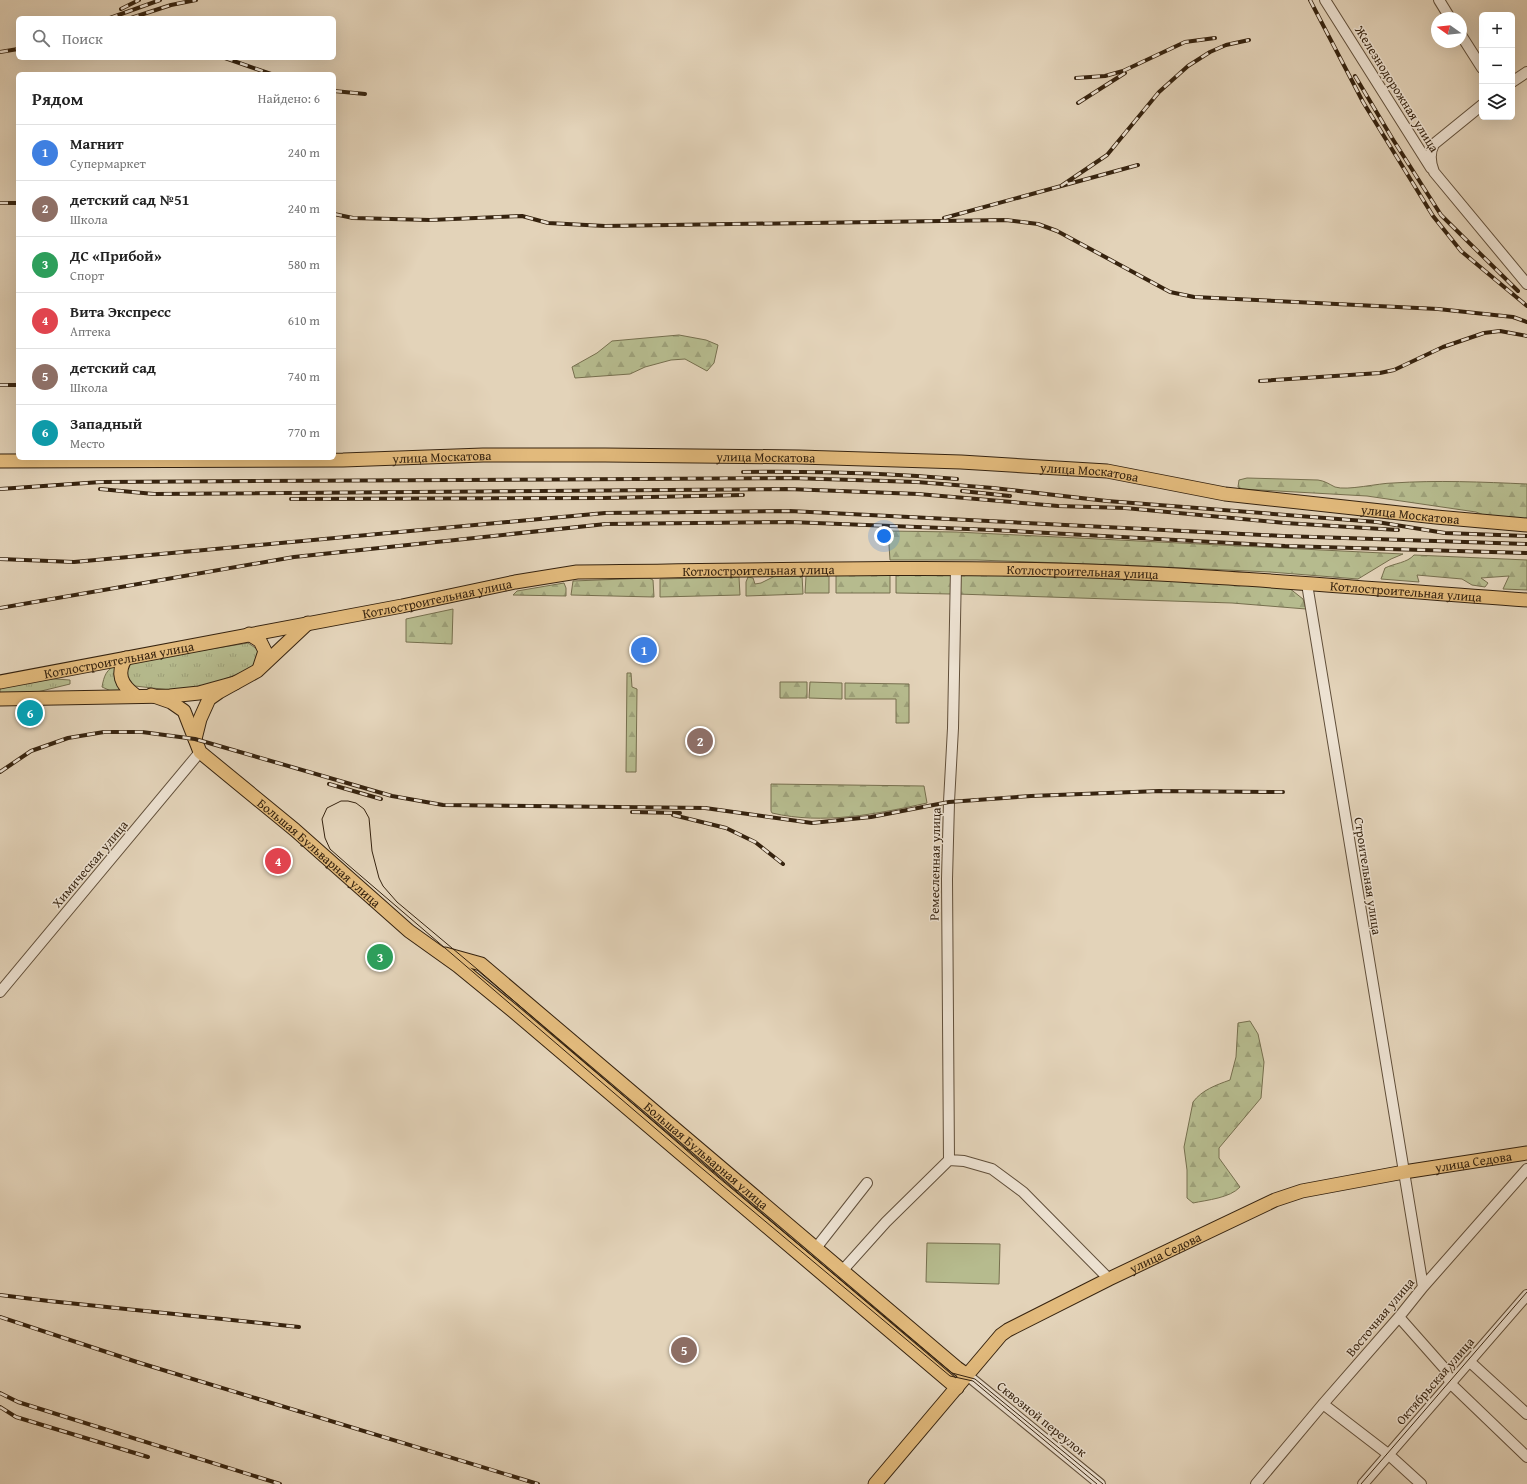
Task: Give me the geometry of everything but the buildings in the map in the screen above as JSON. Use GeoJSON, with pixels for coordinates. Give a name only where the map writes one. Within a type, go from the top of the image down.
{"type":"FeatureCollection","features":[{"type":"Feature","properties":{"kind":"main road","name":"улица Москатова"},"geometry":{"type":"LineString","coordinates":[[336,460],[483,455],[605,454],[799,457],[961,462],[1107,471],[1225,494],[1436,517],[1527,525]]}},
{"type":"Feature","properties":{"kind":"main road","name":"улица Москатова"},"geometry":{"type":"LineString","coordinates":[[0,461],[335,460]]}},
{"type":"Feature","properties":{"kind":"main road","name":"Котлостроительная улица"},"geometry":{"type":"LineString","coordinates":[[0,682],[402,606],[515,582],[577,572],[956,568],[1057,570],[1307,584],[1527,600]]}},
{"type":"Feature","properties":{"kind":"main road"},"geometry":{"type":"LineString","coordinates":[[195,739],[200,719],[209,699],[257,672],[308,623]]}},
{"type":"Feature","properties":{"kind":"main road"},"geometry":{"type":"LineString","coordinates":[[249,634],[260,641],[265,651],[263,660],[257,672]]}},
{"type":"Feature","properties":{"kind":"main road"},"geometry":{"type":"LineString","coordinates":[[126,658],[121,666],[120,676],[123,684],[135,695]]}},
{"type":"Feature","properties":{"kind":"main road","name":"Котлостроительная улица"},"geometry":{"type":"LineString","coordinates":[[0,699],[135,695],[151,696],[199,692],[235,683]]}},
{"type":"Feature","properties":{"kind":"main road"},"geometry":{"type":"LineString","coordinates":[[151,696],[171,702],[184,711],[200,752]]}},
{"type":"Feature","properties":{"kind":"main road","name":"Большая Бульварная улица"},"geometry":{"type":"LineString","coordinates":[[200,752],[295,830],[409,931],[458,966],[513,1011],[956,1388]]}},
{"type":"Feature","properties":{"kind":"main road","name":"Большая Бульварная улица"},"geometry":{"type":"LineString","coordinates":[[438,953],[451,955],[480,964],[956,1368],[967,1375]]}},
{"type":"Feature","properties":{"kind":"main road","name":"улица Седова"},"geometry":{"type":"LineString","coordinates":[[875,1484],[1001,1335],[1008,1330],[1109,1279],[1275,1200],[1302,1191],[1404,1172],[1527,1153]]}},
{"type":"Feature","properties":{"kind":"street","name":"Железнодорожная улица"},"geometry":{"type":"LineString","coordinates":[[1325,0],[1434,172],[1527,284]]}},
{"type":"Feature","properties":{"kind":"street"},"geometry":{"type":"LineString","coordinates":[[1439,0],[1446,12]]}},
{"type":"Feature","properties":{"kind":"street"},"geometry":{"type":"LineString","coordinates":[[1467,44],[1479,63]]}},
{"type":"Feature","properties":{"kind":"street"},"geometry":{"type":"LineString","coordinates":[[1515,80],[1527,72]]}},
{"type":"Feature","properties":{"kind":"street","name":"Железнодорожная улица"},"geometry":{"type":"LineString","coordinates":[[1434,172],[1431,156],[1431,150],[1434,144],[1479,107]]}},
{"type":"Feature","properties":{"kind":"street","name":"Ремесленная улица"},"geometry":{"type":"LineString","coordinates":[[949,1160],[947,879],[949,802],[954,716],[956,568]]}},
{"type":"Feature","properties":{"kind":"street","name":"Строительная улица"},"geometry":{"type":"LineString","coordinates":[[1307,584],[1423,1287]]}},
{"type":"Feature","properties":{"kind":"street","name":"Химическая улица"},"geometry":{"type":"LineString","coordinates":[[0,992],[200,752]]}},
{"type":"Feature","properties":{"kind":"street"},"geometry":{"type":"LineString","coordinates":[[842,1271],[886,1222],[949,1160],[964,1161],[992,1169],[1023,1192],[1109,1279]]}},
{"type":"Feature","properties":{"kind":"street","name":"Восточная улица"},"geometry":{"type":"LineString","coordinates":[[1256,1484],[1423,1287],[1527,1169]]}},
{"type":"Feature","properties":{"kind":"street"},"geometry":{"type":"LineString","coordinates":[[816,1248],[867,1183]]}},
{"type":"Feature","properties":{"kind":"street","name":"Октябрьская улица"},"geometry":{"type":"LineString","coordinates":[[1363,1484],[1527,1296]]}},
{"type":"Feature","properties":{"kind":"street"},"geometry":{"type":"LineString","coordinates":[[1399,1317],[1445,1369],[1450,1383],[1527,1457]]}},
{"type":"Feature","properties":{"kind":"street"},"geometry":{"type":"LineString","coordinates":[[1469,1361],[1527,1414]]}},
{"type":"Feature","properties":{"kind":"street","name":"Сквозной переулок"},"geometry":{"type":"LineString","coordinates":[[967,1375],[1100,1484]]}},
{"type":"Feature","properties":{"kind":"street"},"geometry":{"type":"LineString","coordinates":[[1323,1404],[1388,1454],[1421,1484]]}},
{"type":"Feature","properties":{"kind":"green space"},"geometry":{"type":"Polygon","coordinates":[[[679,335],[706,340],[718,345],[714,363],[707,371],[685,359],[671,360],[645,367],[630,374],[575,378],[572,367],[597,353],[612,341],[679,335]]]}},
{"type":"Feature","properties":{"kind":"green space"},"geometry":{"type":"Polygon","coordinates":[[[1247,478],[1318,480],[1340,488],[1387,483],[1426,482],[1527,484],[1527,520],[1489,517],[1476,512],[1367,496],[1242,489],[1238,487],[1239,480],[1247,478]]]}},
{"type":"Feature","properties":{"kind":"green space"},"geometry":{"type":"Polygon","coordinates":[[[888,531],[956,532],[1403,554],[1391,559],[1358,579],[1270,572],[1118,565],[977,560],[890,560],[888,531]]]}},
{"type":"Feature","properties":{"kind":"green space"},"geometry":{"type":"Polygon","coordinates":[[[1414,555],[1527,560],[1527,590],[1503,589],[1509,576],[1481,578],[1488,583],[1485,587],[1472,585],[1462,579],[1417,575],[1419,582],[1381,579],[1385,568],[1411,558],[1414,555]]]}},
{"type":"Feature","properties":{"kind":"green space"},"geometry":{"type":"Polygon","coordinates":[[[951,572],[951,594],[896,593],[896,574],[951,572]]]}},
{"type":"Feature","properties":{"kind":"green space"},"geometry":{"type":"Polygon","coordinates":[[[958,572],[1122,578],[1289,588],[1303,599],[1306,609],[1232,603],[957,594],[958,572]]]}},
{"type":"Feature","properties":{"kind":"green space"},"geometry":{"type":"Polygon","coordinates":[[[836,574],[890,574],[890,593],[836,593],[836,574]]]}},
{"type":"Feature","properties":{"kind":"green space"},"geometry":{"type":"Polygon","coordinates":[[[777,575],[802,575],[803,594],[746,596],[746,582],[748,577],[753,578],[755,584],[761,583],[777,575]]]}},
{"type":"Feature","properties":{"kind":"green space"},"geometry":{"type":"Polygon","coordinates":[[[806,576],[829,576],[829,593],[805,593],[806,576]]]}},
{"type":"Feature","properties":{"kind":"green space"},"geometry":{"type":"Polygon","coordinates":[[[739,577],[740,595],[660,597],[660,579],[739,577]]]}},
{"type":"Feature","properties":{"kind":"green space"},"geometry":{"type":"Polygon","coordinates":[[[649,578],[653,580],[654,597],[571,595],[573,581],[649,578]]]}},
{"type":"Feature","properties":{"kind":"green space"},"geometry":{"type":"Polygon","coordinates":[[[564,583],[566,588],[566,596],[513,595],[517,591],[564,583]]]}},
{"type":"Feature","properties":{"kind":"green space"},"geometry":{"type":"Polygon","coordinates":[[[453,609],[452,644],[406,642],[406,619],[453,609]]]}},
{"type":"Feature","properties":{"kind":"green space"},"geometry":{"type":"Polygon","coordinates":[[[248,643],[260,651],[259,660],[252,668],[210,685],[170,690],[135,686],[125,675],[130,662],[248,643]]]}},
{"type":"Feature","properties":{"kind":"green space"},"geometry":{"type":"Polygon","coordinates":[[[118,664],[122,690],[111,691],[102,687],[106,673],[118,664]]]}},
{"type":"Feature","properties":{"kind":"green space"},"geometry":{"type":"Polygon","coordinates":[[[627,673],[631,673],[632,687],[637,689],[636,772],[626,772],[627,673]]]}},
{"type":"Feature","properties":{"kind":"green space"},"geometry":{"type":"Polygon","coordinates":[[[41,678],[70,680],[70,684],[29,694],[0,694],[0,687],[41,678]]]}},
{"type":"Feature","properties":{"kind":"green space"},"geometry":{"type":"Polygon","coordinates":[[[780,682],[807,682],[807,698],[780,698],[780,682]]]}},
{"type":"Feature","properties":{"kind":"green space"},"geometry":{"type":"Polygon","coordinates":[[[810,682],[842,683],[842,699],[809,698],[810,682]]]}},
{"type":"Feature","properties":{"kind":"green space"},"geometry":{"type":"Polygon","coordinates":[[[845,683],[909,684],[909,723],[896,723],[896,699],[845,699],[845,683]]]}},
{"type":"Feature","properties":{"kind":"green space"},"geometry":{"type":"Polygon","coordinates":[[[771,784],[924,786],[927,803],[850,817],[811,818],[791,816],[772,813],[771,784]]]}},
{"type":"Feature","properties":{"kind":"green space"},"geometry":{"type":"Polygon","coordinates":[[[1250,1021],[1258,1034],[1264,1062],[1261,1098],[1219,1148],[1219,1158],[1240,1187],[1230,1194],[1211,1200],[1193,1203],[1187,1198],[1187,1170],[1184,1147],[1193,1102],[1205,1091],[1230,1080],[1236,1057],[1238,1023],[1250,1021]]]}},
{"type":"Feature","properties":{"kind":"green space"},"geometry":{"type":"Polygon","coordinates":[[[927,1243],[1000,1244],[999,1284],[926,1282],[927,1243]]]}},
{"type":"Feature","properties":{"kind":"tram line"},"geometry":{"type":"LineString","coordinates":[[1097,1484],[973,1381],[950,1376],[698,1165],[347,864],[330,849],[325,838],[322,819],[327,808],[341,801],[348,801],[356,803],[364,809],[369,818],[372,851],[379,878],[383,886],[397,902],[477,969],[700,1162],[952,1373],[975,1379],[1103,1484]]}},
{"type":"Feature","properties":{"kind":"tram line"},"geometry":{"type":"LineString","coordinates":[[1361,1484],[1527,1292]]}},
{"type":"Feature","properties":{"kind":"railway"},"geometry":{"type":"LineString","coordinates":[[121,9],[139,0]]}},
{"type":"Feature","properties":{"kind":"railway"},"geometry":{"type":"LineString","coordinates":[[116,16],[160,0]]}},
{"type":"Feature","properties":{"kind":"railway"},"geometry":{"type":"LineString","coordinates":[[137,16],[171,5],[196,0]]}},
{"type":"Feature","properties":{"kind":"railway"},"geometry":{"type":"LineString","coordinates":[[1310,0],[1363,102],[1433,216],[1461,251],[1527,306]]}},
{"type":"Feature","properties":{"kind":"railway"},"geometry":{"type":"LineString","coordinates":[[1076,78],[1105,76],[1123,71],[1185,42],[1215,38]]}},
{"type":"Feature","properties":{"kind":"railway"},"geometry":{"type":"LineString","coordinates":[[1061,186],[1107,155],[1159,92],[1188,66],[1210,52],[1226,45],[1249,40]]}},
{"type":"Feature","properties":{"kind":"railway"},"geometry":{"type":"LineString","coordinates":[[0,52],[16,49]]}},
{"type":"Feature","properties":{"kind":"railway"},"geometry":{"type":"LineString","coordinates":[[231,60],[265,72]]}},
{"type":"Feature","properties":{"kind":"railway"},"geometry":{"type":"LineString","coordinates":[[1078,103],[1125,73]]}},
{"type":"Feature","properties":{"kind":"railway"},"geometry":{"type":"LineString","coordinates":[[1355,76],[1441,215],[1518,291]]}},
{"type":"Feature","properties":{"kind":"railway"},"geometry":{"type":"LineString","coordinates":[[336,91],[365,94]]}},
{"type":"Feature","properties":{"kind":"railway"},"geometry":{"type":"LineString","coordinates":[[944,218],[1138,165]]}},
{"type":"Feature","properties":{"kind":"railway"},"geometry":{"type":"LineString","coordinates":[[0,203],[16,203]]}},
{"type":"Feature","properties":{"kind":"railway"},"geometry":{"type":"LineString","coordinates":[[336,214],[353,218],[430,220],[522,216],[548,223],[605,226],[1006,220],[1038,224],[1057,231],[1170,292],[1194,297],[1438,309],[1513,317],[1527,322]]}},
{"type":"Feature","properties":{"kind":"railway"},"geometry":{"type":"LineString","coordinates":[[1260,381],[1380,373],[1394,370],[1443,347],[1484,333],[1500,331],[1527,336]]}},
{"type":"Feature","properties":{"kind":"railway"},"geometry":{"type":"LineString","coordinates":[[0,385],[16,385]]}},
{"type":"Feature","properties":{"kind":"railway"},"geometry":{"type":"LineString","coordinates":[[743,472],[850,473],[957,479]]}},
{"type":"Feature","properties":{"kind":"railway"},"geometry":{"type":"LineString","coordinates":[[0,489],[101,482],[791,478],[917,482],[993,488],[1107,501],[1377,522],[1445,533],[1527,536]]}},
{"type":"Feature","properties":{"kind":"railway"},"geometry":{"type":"LineString","coordinates":[[100,489],[154,494],[788,489],[918,494],[1058,506],[1125,508],[1285,523],[1398,530]]}},
{"type":"Feature","properties":{"kind":"railway"},"geometry":{"type":"LineString","coordinates":[[962,491],[1010,496]]}},
{"type":"Feature","properties":{"kind":"railway"},"geometry":{"type":"LineString","coordinates":[[291,499],[604,498],[743,495]]}},
{"type":"Feature","properties":{"kind":"railway"},"geometry":{"type":"LineString","coordinates":[[0,559],[74,562],[605,513],[790,511],[1283,536],[1527,544]]}},
{"type":"Feature","properties":{"kind":"railway"},"geometry":{"type":"LineString","coordinates":[[0,608],[294,557],[606,524],[790,522],[993,530],[1285,546],[1527,553]]}},
{"type":"Feature","properties":{"kind":"railway"},"geometry":{"type":"LineString","coordinates":[[0,772],[31,751],[68,738],[104,732],[142,732],[195,739],[392,796],[443,805],[705,808],[812,823],[871,817],[949,802],[1031,796],[1159,791],[1283,792]]}},
{"type":"Feature","properties":{"kind":"railway"},"geometry":{"type":"LineString","coordinates":[[329,784],[381,799]]}},
{"type":"Feature","properties":{"kind":"railway"},"geometry":{"type":"LineString","coordinates":[[632,812],[680,813]]}},
{"type":"Feature","properties":{"kind":"railway"},"geometry":{"type":"LineString","coordinates":[[673,815],[726,828],[755,842],[783,864]]}},
{"type":"Feature","properties":{"kind":"railway"},"geometry":{"type":"LineString","coordinates":[[0,1295],[299,1327]]}},
{"type":"Feature","properties":{"kind":"railway"},"geometry":{"type":"LineString","coordinates":[[0,1317],[140,1363],[538,1484]]}},
{"type":"Feature","properties":{"kind":"railway"},"geometry":{"type":"LineString","coordinates":[[0,1393],[18,1402],[280,1484]]}},
{"type":"Feature","properties":{"kind":"railway"},"geometry":{"type":"LineString","coordinates":[[0,1407],[16,1417],[148,1457]]}},
{"type":"Feature","properties":{"kind":"place","name":"Магнит"},"geometry":{"type":"Point","coordinates":[644,650]}},
{"type":"Feature","properties":{"kind":"place","name":"Западный"},"geometry":{"type":"Point","coordinates":[30,713]}},
{"type":"Feature","properties":{"kind":"place","name":"детский сад №51"},"geometry":{"type":"Point","coordinates":[700,741]}},
{"type":"Feature","properties":{"kind":"place","name":"Вита Экспресс"},"geometry":{"type":"Point","coordinates":[278,861]}},
{"type":"Feature","properties":{"kind":"place","name":"ДC «Прибой»"},"geometry":{"type":"Point","coordinates":[380,957]}},
{"type":"Feature","properties":{"kind":"place","name":"детский сад"},"geometry":{"type":"Point","coordinates":[684,1350]}}]}
